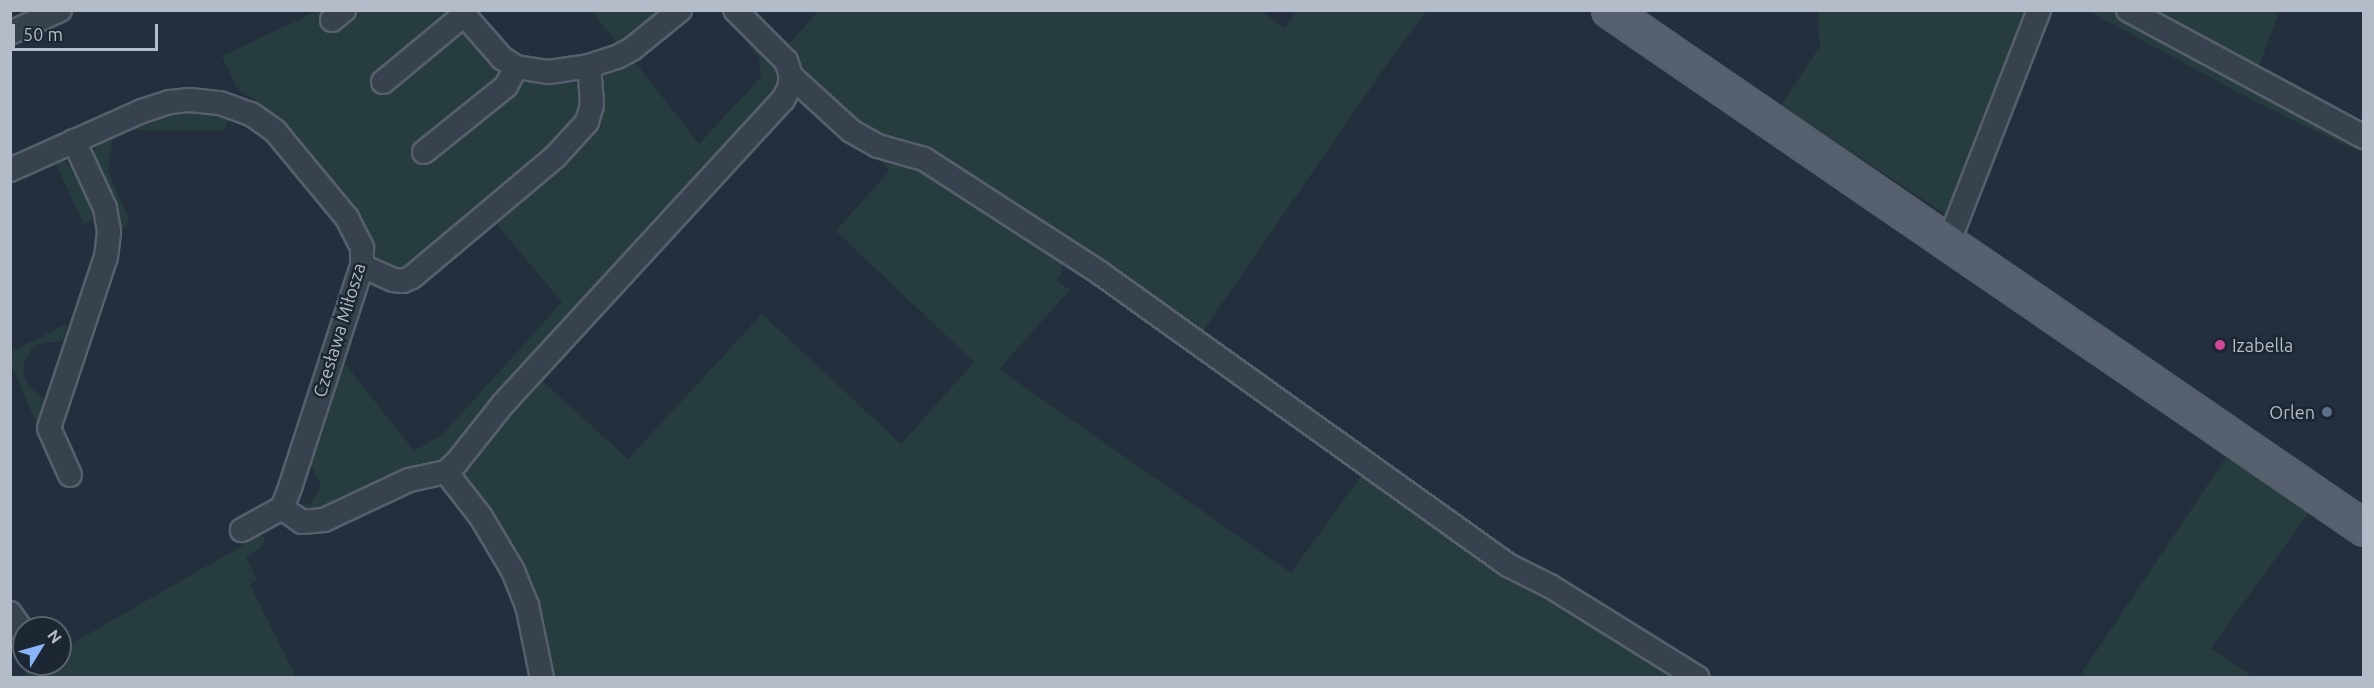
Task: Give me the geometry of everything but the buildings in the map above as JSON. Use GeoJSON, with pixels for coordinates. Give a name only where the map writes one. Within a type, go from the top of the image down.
{"type":"FeatureCollection","features":[{"type":"Feature","properties":{"kind":"main road"},"geometry":{"type":"LineString","coordinates":[[1609,10],[2364,528]]}},
{"type":"Feature","properties":{"kind":"street"},"geometry":{"type":"LineString","coordinates":[[383,82],[462,13],[502,58],[516,67],[549,72],[589,66],[632,49],[680,10]]}},
{"type":"Feature","properties":{"kind":"street"},"geometry":{"type":"LineString","coordinates":[[242,531],[282,507],[302,522],[324,520],[410,480],[446,472],[471,447],[503,404],[783,100],[789,88],[791,76],[786,61],[735,10]]}},
{"type":"Feature","properties":{"kind":"street"},"geometry":{"type":"LineString","coordinates":[[1948,241],[2039,10]]}},
{"type":"Feature","properties":{"kind":"street"},"geometry":{"type":"LineString","coordinates":[[2128,10],[2364,137]]}},
{"type":"Feature","properties":{"kind":"street"},"geometry":{"type":"LineString","coordinates":[[10,33],[56,11]]}},
{"type":"Feature","properties":{"kind":"street"},"geometry":{"type":"LineString","coordinates":[[362,266],[393,280],[403,281],[412,277],[555,157],[587,123],[592,105],[589,66]]}},
{"type":"Feature","properties":{"kind":"street"},"geometry":{"type":"LineString","coordinates":[[424,152],[506,86],[516,67]]}},
{"type":"Feature","properties":{"kind":"street"},"geometry":{"type":"LineString","coordinates":[[791,76],[851,131],[878,146],[924,159],[934,165],[1100,273],[1508,565],[1551,586],[1698,678]]}},
{"type":"Feature","properties":{"kind":"street","name":"Czesława Miłosza"},"geometry":{"type":"LineString","coordinates":[[10,170],[142,111],[170,102],[190,100],[220,103],[251,114],[275,131],[347,218],[362,248],[362,266],[282,507]]}},
{"type":"Feature","properties":{"kind":"street"},"geometry":{"type":"LineString","coordinates":[[70,475],[49,428],[106,257],[109,231],[105,208],[74,141]]}},
{"type":"Feature","properties":{"kind":"street"},"geometry":{"type":"LineString","coordinates":[[446,472],[481,517],[513,571],[528,605],[542,678]]}},
{"type":"Feature","properties":{"kind":"green space"},"geometry":{"type":"Polygon","coordinates":[[[1260,10],[1284,28],[1297,11],[1427,11],[1394,54],[1203,331],[1111,269],[914,148],[868,129],[854,119],[808,74],[788,45],[818,11],[1260,10]]]}},
{"type":"Feature","properties":{"kind":"green space"},"geometry":{"type":"Polygon","coordinates":[[[317,11],[448,11],[494,65],[569,79],[576,84],[585,100],[573,131],[408,270],[400,271],[377,261],[260,110],[262,104],[238,90],[222,56],[317,11]]]}},
{"type":"Feature","properties":{"kind":"green space"},"geometry":{"type":"Polygon","coordinates":[[[591,11],[662,11],[618,44],[591,11]]]}},
{"type":"Feature","properties":{"kind":"green space"},"geometry":{"type":"Polygon","coordinates":[[[1817,11],[2030,11],[1949,214],[1945,214],[1781,105],[1820,46],[1817,11]]]}},
{"type":"Feature","properties":{"kind":"green space"},"geometry":{"type":"Polygon","coordinates":[[[2089,11],[2113,11],[2197,54],[2363,154],[2250,99],[2089,11]]]}},
{"type":"Feature","properties":{"kind":"green space"},"geometry":{"type":"Polygon","coordinates":[[[2146,11],[2280,11],[2257,71],[2146,11]]]}},
{"type":"Feature","properties":{"kind":"green space"},"geometry":{"type":"Polygon","coordinates":[[[754,43],[781,71],[781,87],[443,465],[322,512],[306,514],[297,505],[310,504],[320,489],[320,483],[309,462],[343,361],[414,451],[443,434],[562,302],[494,221],[600,89],[606,74],[635,62],[699,144],[761,77],[759,58],[749,47],[754,43]]]}},
{"type":"Feature","properties":{"kind":"green space"},"geometry":{"type":"Polygon","coordinates":[[[189,110],[232,115],[223,131],[133,130],[133,124],[167,113],[189,110]]]}},
{"type":"Feature","properties":{"kind":"green space"},"geometry":{"type":"Polygon","coordinates":[[[113,136],[108,171],[129,220],[126,228],[115,224],[92,161],[96,158],[94,153],[98,143],[113,136]]]}},
{"type":"Feature","properties":{"kind":"green space"},"geometry":{"type":"Polygon","coordinates":[[[863,147],[922,169],[1064,262],[1061,274],[1056,280],[1070,290],[999,369],[1291,573],[1363,473],[1689,677],[553,677],[541,639],[461,472],[539,378],[628,459],[762,314],[901,444],[974,362],[836,231],[890,170],[863,147]]]}},
{"type":"Feature","properties":{"kind":"green space"},"geometry":{"type":"Polygon","coordinates":[[[64,161],[73,170],[92,210],[92,220],[84,224],[55,163],[64,161]]]}},
{"type":"Feature","properties":{"kind":"green space"},"geometry":{"type":"Polygon","coordinates":[[[67,324],[63,341],[38,344],[31,349],[25,361],[23,371],[28,385],[48,402],[40,432],[11,364],[10,352],[67,324]]]}},
{"type":"Feature","properties":{"kind":"green space"},"geometry":{"type":"Polygon","coordinates":[[[2227,456],[2309,512],[2211,648],[2253,677],[2079,677],[2227,456]]]}},
{"type":"Feature","properties":{"kind":"green space"},"geometry":{"type":"Polygon","coordinates":[[[260,533],[265,540],[261,547],[246,558],[257,580],[250,585],[296,677],[27,678],[26,676],[72,676],[72,643],[240,547],[260,533]]]}},
{"type":"Feature","properties":{"kind":"place","name":"Izabella"},"geometry":{"type":"Point","coordinates":[2220,345]}},
{"type":"Feature","properties":{"kind":"place","name":"Orlen"},"geometry":{"type":"Point","coordinates":[2327,412]}}]}
